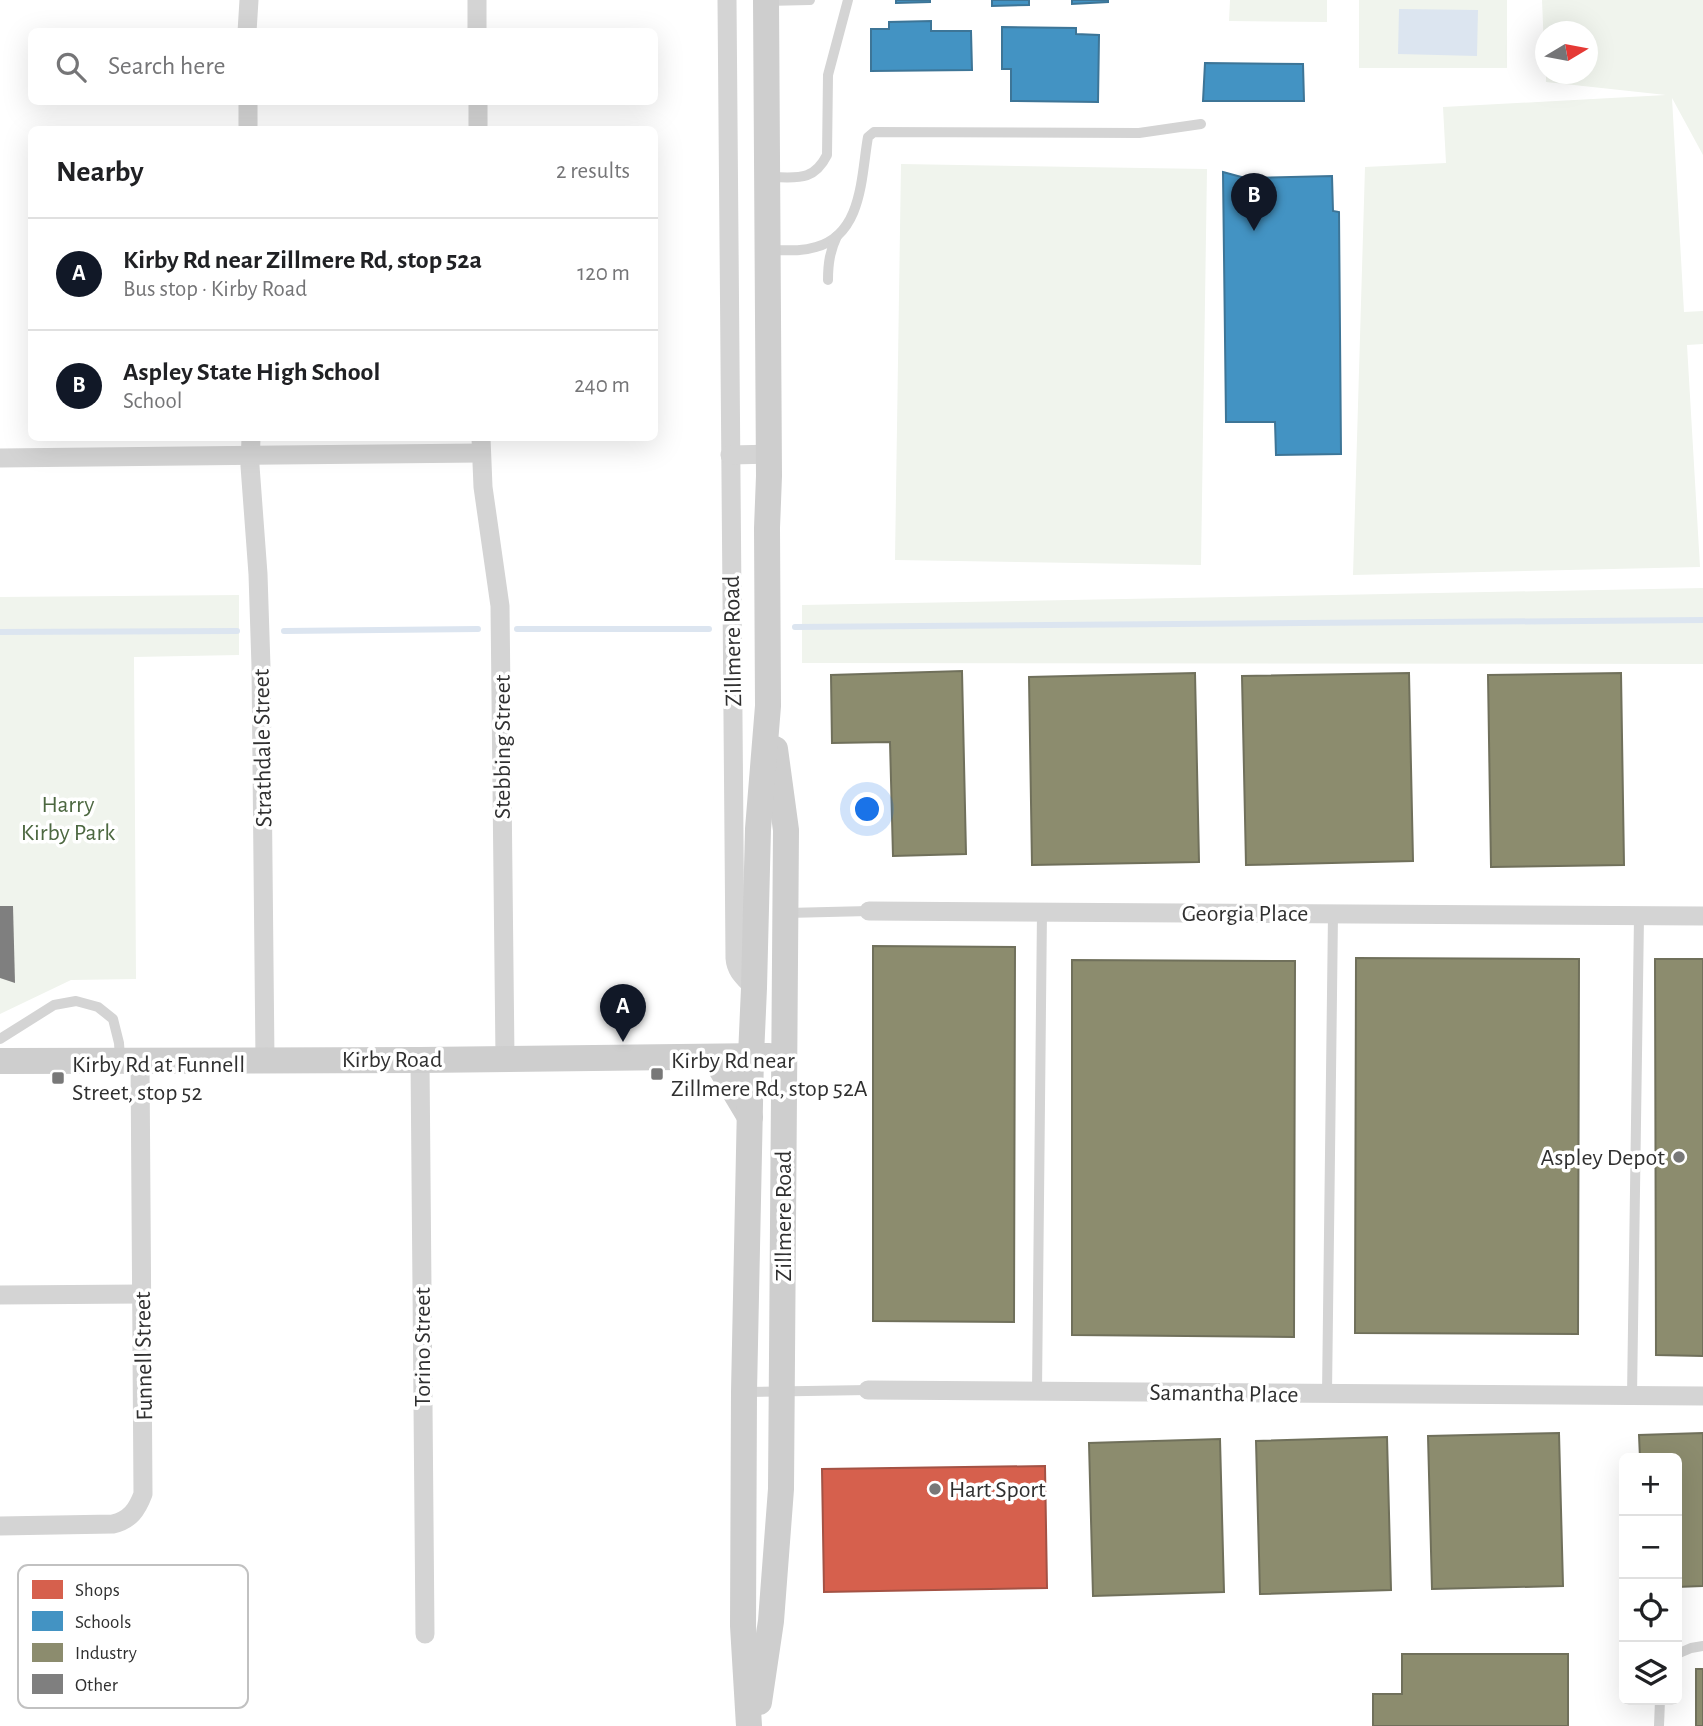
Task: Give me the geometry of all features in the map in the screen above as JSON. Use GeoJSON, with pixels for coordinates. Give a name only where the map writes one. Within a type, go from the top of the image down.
{"type":"FeatureCollection","features":[{"type":"Feature","properties":{"kind":"main road","name":"Zillmere Road"},"geometry":{"type":"LineString","coordinates":[[749,1726],[743,1626],[744,1392],[758,829],[768,706],[766,0]]}},
{"type":"Feature","properties":{"kind":"main road","name":"Zillmere Road"},"geometry":{"type":"LineString","coordinates":[[755,1726],[771,1621],[781,1489],[786,830],[768,706]]}},
{"type":"Feature","properties":{"kind":"main road"},"geometry":{"type":"LineString","coordinates":[[715,1056],[750,1117]]}},
{"type":"Feature","properties":{"kind":"main road","name":"Kirby Road"},"geometry":{"type":"LineString","coordinates":[[0,1061],[785,1056]]}},
{"type":"Feature","properties":{"kind":"street"},"geometry":{"type":"LineString","coordinates":[[247,28],[249,0]]}},
{"type":"Feature","properties":{"kind":"street"},"geometry":{"type":"LineString","coordinates":[[477,0],[477,28]]}},
{"type":"Feature","properties":{"kind":"street","name":"Zillmere Road"},"geometry":{"type":"LineString","coordinates":[[727,0],[735,958],[739,972],[754,988]]}},
{"type":"Feature","properties":{"kind":"street"},"geometry":{"type":"LineString","coordinates":[[248,105],[248,126]]}},
{"type":"Feature","properties":{"kind":"street"},"geometry":{"type":"LineString","coordinates":[[478,105],[478,126]]}},
{"type":"Feature","properties":{"kind":"street"},"geometry":{"type":"LineString","coordinates":[[0,457],[251,446],[481,445]]}},
{"type":"Feature","properties":{"kind":"street","name":"Stebbing Street"},"geometry":{"type":"LineString","coordinates":[[481,445],[484,503],[500,606],[505,1058]]}},
{"type":"Feature","properties":{"kind":"street","name":"Strathdale Street"},"geometry":{"type":"LineString","coordinates":[[251,446],[261,667],[265,1059]]}},
{"type":"Feature","properties":{"kind":"street"},"geometry":{"type":"LineString","coordinates":[[730,455],[769,454]]}},
{"type":"Feature","properties":{"kind":"street","name":"Georgia Place"},"geometry":{"type":"LineString","coordinates":[[869,911],[1703,916]]}},
{"type":"Feature","properties":{"kind":"street","name":"Funnell Street"},"geometry":{"type":"LineString","coordinates":[[0,1526],[113,1524],[135,1512],[143,1494],[142,1294],[130,1060]]}},
{"type":"Feature","properties":{"kind":"street","name":"Torino Street"},"geometry":{"type":"LineString","coordinates":[[420,1060],[425,1634]]}},
{"type":"Feature","properties":{"kind":"street"},"geometry":{"type":"LineString","coordinates":[[0,1295],[142,1294]]}},
{"type":"Feature","properties":{"kind":"street","name":"Samantha Place"},"geometry":{"type":"LineString","coordinates":[[868,1390],[1703,1396]]}},
{"type":"Feature","properties":{"kind":"lane"},"geometry":{"type":"LineString","coordinates":[[766,0],[810,0]]}},
{"type":"Feature","properties":{"kind":"lane"},"geometry":{"type":"LineString","coordinates":[[767,177],[797,177],[814,173],[827,155],[828,75],[848,0]]}},
{"type":"Feature","properties":{"kind":"lane"},"geometry":{"type":"LineString","coordinates":[[767,250],[818,247],[845,229],[857,207],[868,137],[874,132],[1139,133],[1201,124]]}},
{"type":"Feature","properties":{"kind":"lane"},"geometry":{"type":"LineString","coordinates":[[828,279],[828,264],[837,236]]}},
{"type":"Feature","properties":{"kind":"lane","name":"Georgia Place"},"geometry":{"type":"LineString","coordinates":[[787,913],[869,911]]}},
{"type":"Feature","properties":{"kind":"lane"},"geometry":{"type":"LineString","coordinates":[[1037,1391],[1042,911]]}},
{"type":"Feature","properties":{"kind":"lane"},"geometry":{"type":"LineString","coordinates":[[1327,1394],[1333,914]]}},
{"type":"Feature","properties":{"kind":"lane"},"geometry":{"type":"LineString","coordinates":[[1632,1396],[1639,917]]}},
{"type":"Feature","properties":{"kind":"lane"},"geometry":{"type":"LineString","coordinates":[[0,1039],[54,1005],[76,1001],[98,1007],[113,1019],[120,1043],[130,1060]]}},
{"type":"Feature","properties":{"kind":"lane","name":"Samantha Place"},"geometry":{"type":"LineString","coordinates":[[744,1392],[868,1390]]}},
{"type":"Feature","properties":{"kind":"lane"},"geometry":{"type":"LineString","coordinates":[[1682,1652],[1703,1646]]}},
{"type":"Feature","properties":{"kind":"lane"},"geometry":{"type":"LineString","coordinates":[[1659,1726],[1660,1705]]}},
{"type":"Feature","properties":{"kind":"green space"},"geometry":{"type":"Polygon","coordinates":[[[1230,0],[1327,0],[1327,22],[1229,21],[1230,0]]]}},
{"type":"Feature","properties":{"kind":"green space"},"geometry":{"type":"Polygon","coordinates":[[[1359,0],[1507,0],[1507,68],[1359,68],[1359,0]]]}},
{"type":"Feature","properties":{"kind":"green space"},"geometry":{"type":"Polygon","coordinates":[[[1542,0],[1703,0],[1703,155],[1672,98],[1684,312],[1703,311],[1703,344],[1687,345],[1700,567],[1353,575],[1365,167],[1446,163],[1443,107],[1666,95],[1564,84],[1598,84],[1598,21],[1543,21],[1542,0]]]}},
{"type":"Feature","properties":{"kind":"green space"},"geometry":{"type":"Polygon","coordinates":[[[901,164],[1207,169],[1201,565],[895,560],[901,164]]]}},
{"type":"Feature","properties":{"kind":"green space"},"geometry":{"type":"Polygon","coordinates":[[[1703,588],[1703,664],[802,663],[802,605],[1703,588]]]}},
{"type":"Feature","properties":{"kind":"green space","name":"Harry Kirby Park"},"geometry":{"type":"Polygon","coordinates":[[[239,595],[239,655],[134,657],[136,979],[71,980],[0,1014],[0,597],[239,595]]]}},
{"type":"Feature","properties":{"kind":"shaded area"},"geometry":{"type":"Polygon","coordinates":[[[1399,9],[1478,10],[1477,56],[1398,54],[1399,9]]]}},
{"type":"Feature","properties":{"kind":"building: Shops"},"geometry":{"type":"Polygon","coordinates":[[[1045,1466],[1047,1588],[824,1592],[822,1469],[1045,1466]]]}},
{"type":"Feature","properties":{"kind":"building: Schools"},"geometry":{"type":"Polygon","coordinates":[[[896,0],[930,0],[930,2],[896,3],[896,0]]]}},
{"type":"Feature","properties":{"kind":"building: Schools"},"geometry":{"type":"Polygon","coordinates":[[[992,0],[1029,0],[1029,5],[992,6],[992,0]]]}},
{"type":"Feature","properties":{"kind":"building: Schools"},"geometry":{"type":"Polygon","coordinates":[[[1072,0],[1108,0],[1108,2],[1072,4],[1072,0]]]}},
{"type":"Feature","properties":{"kind":"building: Schools"},"geometry":{"type":"Polygon","coordinates":[[[931,21],[931,31],[971,31],[972,70],[871,71],[871,29],[889,29],[889,22],[931,21]]]}},
{"type":"Feature","properties":{"kind":"building: Schools"},"geometry":{"type":"Polygon","coordinates":[[[1002,27],[1076,28],[1076,34],[1099,35],[1098,102],[1011,101],[1011,69],[1002,69],[1002,27]]]}},
{"type":"Feature","properties":{"kind":"building: Schools"},"geometry":{"type":"Polygon","coordinates":[[[1205,63],[1303,64],[1304,101],[1203,101],[1205,63]]]}},
{"type":"Feature","properties":{"kind":"building: Schools"},"geometry":{"type":"Polygon","coordinates":[[[1223,172],[1245,178],[1332,176],[1333,211],[1339,212],[1341,454],[1276,455],[1275,422],[1226,422],[1223,172]]]}},
{"type":"Feature","properties":{"kind":"building: Industry"},"geometry":{"type":"Polygon","coordinates":[[[962,671],[966,854],[893,856],[890,742],[832,743],[831,675],[962,671]]]}},
{"type":"Feature","properties":{"kind":"building: Industry"},"geometry":{"type":"Polygon","coordinates":[[[1195,673],[1199,862],[1032,865],[1029,677],[1195,673]]]}},
{"type":"Feature","properties":{"kind":"building: Industry"},"geometry":{"type":"Polygon","coordinates":[[[1409,673],[1413,861],[1246,865],[1242,676],[1409,673]]]}},
{"type":"Feature","properties":{"kind":"building: Industry"},"geometry":{"type":"Polygon","coordinates":[[[1621,673],[1624,865],[1491,867],[1488,675],[1621,673]]]}},
{"type":"Feature","properties":{"kind":"building: Industry"},"geometry":{"type":"Polygon","coordinates":[[[873,946],[1015,947],[1014,1322],[873,1321],[873,946]]]}},
{"type":"Feature","properties":{"kind":"building: Industry"},"geometry":{"type":"Polygon","coordinates":[[[1356,958],[1579,959],[1578,1334],[1355,1333],[1356,958]]]}},
{"type":"Feature","properties":{"kind":"building: Industry","name":"Aspley Depot"},"geometry":{"type":"Polygon","coordinates":[[[1655,959],[1703,959],[1703,1356],[1656,1355],[1655,959]]]}},
{"type":"Feature","properties":{"kind":"building: Industry"},"geometry":{"type":"Polygon","coordinates":[[[1072,960],[1295,961],[1294,1337],[1072,1335],[1072,960]]]}},
{"type":"Feature","properties":{"kind":"building: Industry"},"geometry":{"type":"Polygon","coordinates":[[[1559,1433],[1563,1586],[1432,1589],[1428,1436],[1559,1433]]]}},
{"type":"Feature","properties":{"kind":"building: Industry"},"geometry":{"type":"Polygon","coordinates":[[[1703,1433],[1703,1586],[1682,1587],[1682,1453],[1640,1453],[1639,1435],[1703,1433]]]}},
{"type":"Feature","properties":{"kind":"building: Industry"},"geometry":{"type":"Polygon","coordinates":[[[1387,1437],[1391,1590],[1260,1594],[1256,1441],[1387,1437]]]}},
{"type":"Feature","properties":{"kind":"building: Industry"},"geometry":{"type":"Polygon","coordinates":[[[1220,1439],[1224,1592],[1093,1596],[1089,1443],[1220,1439]]]}},
{"type":"Feature","properties":{"kind":"building: Industry"},"geometry":{"type":"Polygon","coordinates":[[[1402,1654],[1568,1654],[1568,1726],[1373,1726],[1373,1694],[1402,1694],[1402,1654]]]}},
{"type":"Feature","properties":{"kind":"building: Industry"},"geometry":{"type":"Polygon","coordinates":[[[1696,1669],[1703,1669],[1703,1726],[1696,1726],[1696,1669]]]}},
{"type":"Feature","properties":{"kind":"building: Other"},"geometry":{"type":"Polygon","coordinates":[[[0,906],[13,906],[15,983],[0,978],[0,906]]]}},
{"type":"Feature","properties":{"kind":"waterway"},"geometry":{"type":"LineString","coordinates":[[795,627],[1703,620]]}},
{"type":"Feature","properties":{"kind":"waterway"},"geometry":{"type":"LineString","coordinates":[[284,631],[478,629]]}},
{"type":"Feature","properties":{"kind":"waterway"},"geometry":{"type":"LineString","coordinates":[[517,629],[709,629]]}},
{"type":"Feature","properties":{"kind":"waterway"},"geometry":{"type":"LineString","coordinates":[[0,632],[237,631]]}},
{"type":"Feature","properties":{"kind":"place","name":"Aspley State High School"},"geometry":{"type":"Point","coordinates":[1254,231]}},
{"type":"Feature","properties":{"kind":"place","name":"Kirby Rd near Zillmere Rd, stop 52a"},"geometry":{"type":"Point","coordinates":[623,1042]}},
{"type":"Feature","properties":{"kind":"place","name":"Kirby Rd near Zillmere Rd, stop 52A"},"geometry":{"type":"Point","coordinates":[657,1074]}},
{"type":"Feature","properties":{"kind":"place","name":"Kirby Rd at Funnell Street, stop 52"},"geometry":{"type":"Point","coordinates":[58,1078]}},
{"type":"Feature","properties":{"kind":"place","name":"Aspley Depot"},"geometry":{"type":"Point","coordinates":[1679,1157]}},
{"type":"Feature","properties":{"kind":"place","name":"Hart Sport"},"geometry":{"type":"Point","coordinates":[935,1489]}}]}
